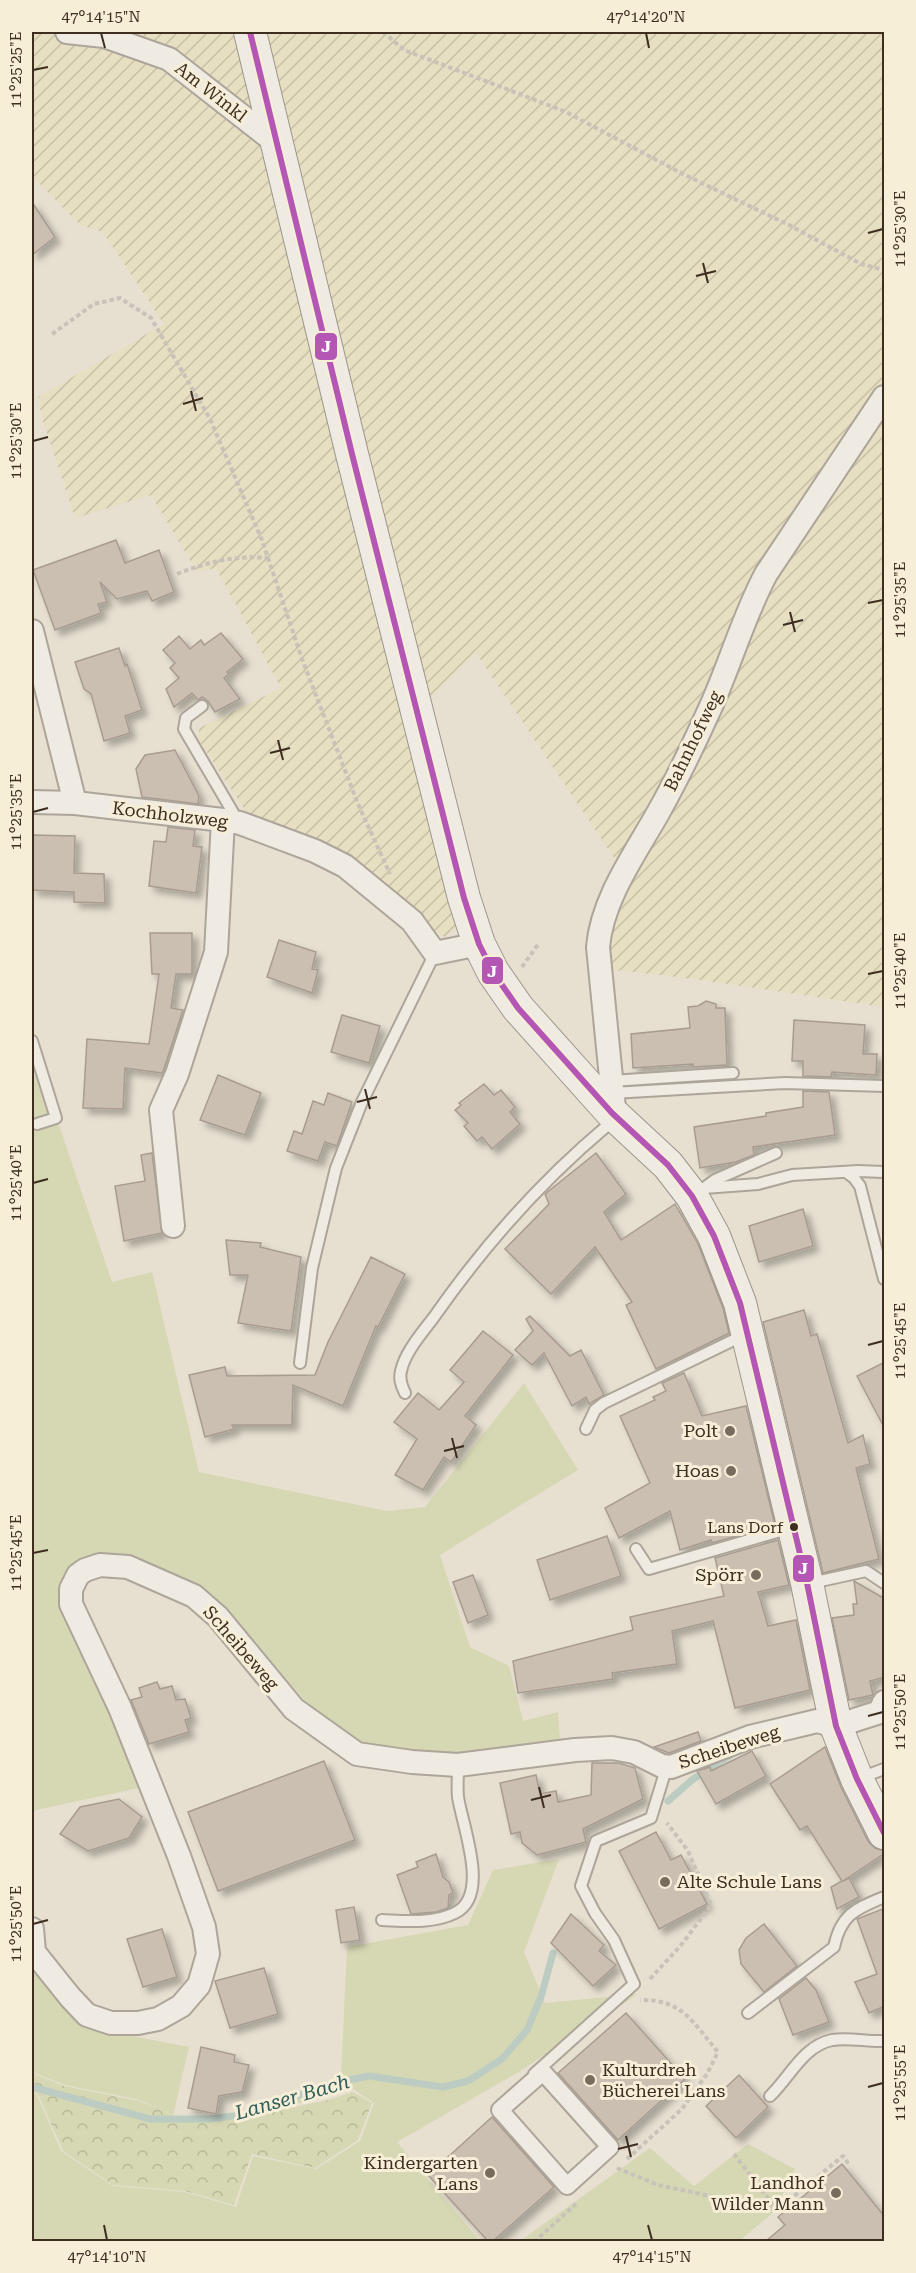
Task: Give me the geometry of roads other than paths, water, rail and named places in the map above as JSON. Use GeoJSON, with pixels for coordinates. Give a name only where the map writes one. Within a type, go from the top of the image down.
{"type":"FeatureCollection","features":[{"type":"Feature","properties":{"kind":"main road"},"geometry":{"type":"LineString","coordinates":[[250,32],[352,454],[464,898],[479,944],[493,972],[518,1008],[611,1096],[668,1165],[698,1192],[740,1303],[807,1584],[836,1726],[871,1774],[885,1833]]}},
{"type":"Feature","properties":{"kind":"street","name":"Am Winkl"},"geometry":{"type":"LineString","coordinates":[[67,32],[104,36],[170,59],[279,145]]}},
{"type":"Feature","properties":{"kind":"street","name":"Bahnhofweg"},"geometry":{"type":"LineString","coordinates":[[611,1096],[598,946],[603,922],[709,712],[751,605],[766,574],[885,397]]}},
{"type":"Feature","properties":{"kind":"street"},"geometry":{"type":"LineString","coordinates":[[32,631],[75,803]]}},
{"type":"Feature","properties":{"kind":"street","name":"Kochholzweg"},"geometry":{"type":"LineString","coordinates":[[32,802],[75,803],[231,822],[315,851],[345,866],[412,921],[435,953]]}},
{"type":"Feature","properties":{"kind":"street"},"geometry":{"type":"LineString","coordinates":[[173,1226],[161,1110],[177,1074],[216,952],[231,822]]}},
{"type":"Feature","properties":{"kind":"street"},"geometry":{"type":"LineString","coordinates":[[435,953],[479,944]]}},
{"type":"Feature","properties":{"kind":"street","name":"Scheibeweg"},"geometry":{"type":"LineString","coordinates":[[32,1929],[33,1951],[70,1997],[87,2015],[111,2023],[138,2023],[158,2019],[181,2006],[199,1985],[208,1954],[204,1927],[179,1856],[120,1708],[70,1604],[69,1595],[73,1582],[78,1575],[92,1567],[116,1564],[128,1567],[194,1596],[218,1617],[294,1709],[357,1754],[412,1762],[458,1765],[575,1750],[612,1748],[634,1752],[671,1767],[736,1741],[783,1729],[817,1721],[836,1726]]}},
{"type":"Feature","properties":{"kind":"street"},"geometry":{"type":"LineString","coordinates":[[836,1726],[883,1709]]}},
{"type":"Feature","properties":{"kind":"street"},"geometry":{"type":"LineString","coordinates":[[543,2072],[610,2147],[567,2186],[500,2110],[543,2072]]}},
{"type":"Feature","properties":{"kind":"lane"},"geometry":{"type":"LineString","coordinates":[[202,706],[184,721],[184,729],[231,822]]}},
{"type":"Feature","properties":{"kind":"lane"},"geometry":{"type":"LineString","coordinates":[[300,1362],[312,1268],[336,1168],[362,1102],[435,953]]}},
{"type":"Feature","properties":{"kind":"lane"},"geometry":{"type":"LineString","coordinates":[[32,1041],[56,1118],[37,1124]]}},
{"type":"Feature","properties":{"kind":"lane"},"geometry":{"type":"LineString","coordinates":[[611,1096],[733,1074]]}},
{"type":"Feature","properties":{"kind":"lane"},"geometry":{"type":"LineString","coordinates":[[611,1096],[785,1083],[885,1086]]}},
{"type":"Feature","properties":{"kind":"lane"},"geometry":{"type":"LineString","coordinates":[[405,1393],[400,1382],[403,1363],[466,1272],[501,1229],[549,1177],[608,1125],[611,1096]]}},
{"type":"Feature","properties":{"kind":"lane"},"geometry":{"type":"LineString","coordinates":[[698,1192],[715,1180],[777,1153]]}},
{"type":"Feature","properties":{"kind":"lane"},"geometry":{"type":"LineString","coordinates":[[846,1172],[861,1186],[885,1279]]}},
{"type":"Feature","properties":{"kind":"lane"},"geometry":{"type":"LineString","coordinates":[[698,1192],[758,1184],[792,1175],[885,1172]]}},
{"type":"Feature","properties":{"kind":"lane"},"geometry":{"type":"LineString","coordinates":[[586,1429],[595,1410],[604,1403],[747,1334]]}},
{"type":"Feature","properties":{"kind":"lane"},"geometry":{"type":"LineString","coordinates":[[636,1549],[649,1569],[794,1527]]}},
{"type":"Feature","properties":{"kind":"lane"},"geometry":{"type":"LineString","coordinates":[[807,1584],[866,1571],[885,1582]]}},
{"type":"Feature","properties":{"kind":"lane"},"geometry":{"type":"LineString","coordinates":[[382,1920],[436,1919],[456,1913],[464,1906],[470,1893],[472,1873],[470,1848],[458,1797],[458,1765]]}},
{"type":"Feature","properties":{"kind":"lane"},"geometry":{"type":"LineString","coordinates":[[510,2095],[632,1986],[614,1940],[581,1886],[596,1841],[651,1818],[667,1766]]}},
{"type":"Feature","properties":{"kind":"lane"},"geometry":{"type":"LineString","coordinates":[[748,2013],[834,1947],[841,1925],[854,1911],[885,1897]]}},
{"type":"Feature","properties":{"kind":"lane"},"geometry":{"type":"LineString","coordinates":[[770,2096],[787,2079],[801,2058],[821,2044],[844,2039],[885,2041]]}},
{"type":"Feature","properties":{"kind":"waterway","name":"Lanser Bach"},"geometry":{"type":"LineString","coordinates":[[668,1801],[693,1779],[731,1755]]}},
{"type":"Feature","properties":{"kind":"waterway","name":"Lanser Bach"},"geometry":{"type":"LineString","coordinates":[[32,2087],[150,2119],[209,2119],[241,2115],[334,2083],[369,2076],[443,2087],[468,2081],[502,2059],[527,2030],[541,1997],[553,1953]]}},
{"type":"Feature","properties":{"kind":"place","name":"Polt"},"geometry":{"type":"Point","coordinates":[730,1431]}},
{"type":"Feature","properties":{"kind":"place","name":"Hoas"},"geometry":{"type":"Point","coordinates":[731,1471]}},
{"type":"Feature","properties":{"kind":"place","name":"Lans Dorf"},"geometry":{"type":"Point","coordinates":[794,1527]}},
{"type":"Feature","properties":{"kind":"place","name":"Spörr"},"geometry":{"type":"Point","coordinates":[756,1575]}},
{"type":"Feature","properties":{"kind":"place","name":"Alte Schule Lans"},"geometry":{"type":"Point","coordinates":[665,1882]}},
{"type":"Feature","properties":{"kind":"place","name":"Kulturdreh Bücherei Lans"},"geometry":{"type":"Point","coordinates":[590,2080]}},
{"type":"Feature","properties":{"kind":"place","name":"Kindergarten Lans"},"geometry":{"type":"Point","coordinates":[490,2173]}},
{"type":"Feature","properties":{"kind":"place","name":"Landhof Wilder Mann"},"geometry":{"type":"Point","coordinates":[836,2193]}}]}
